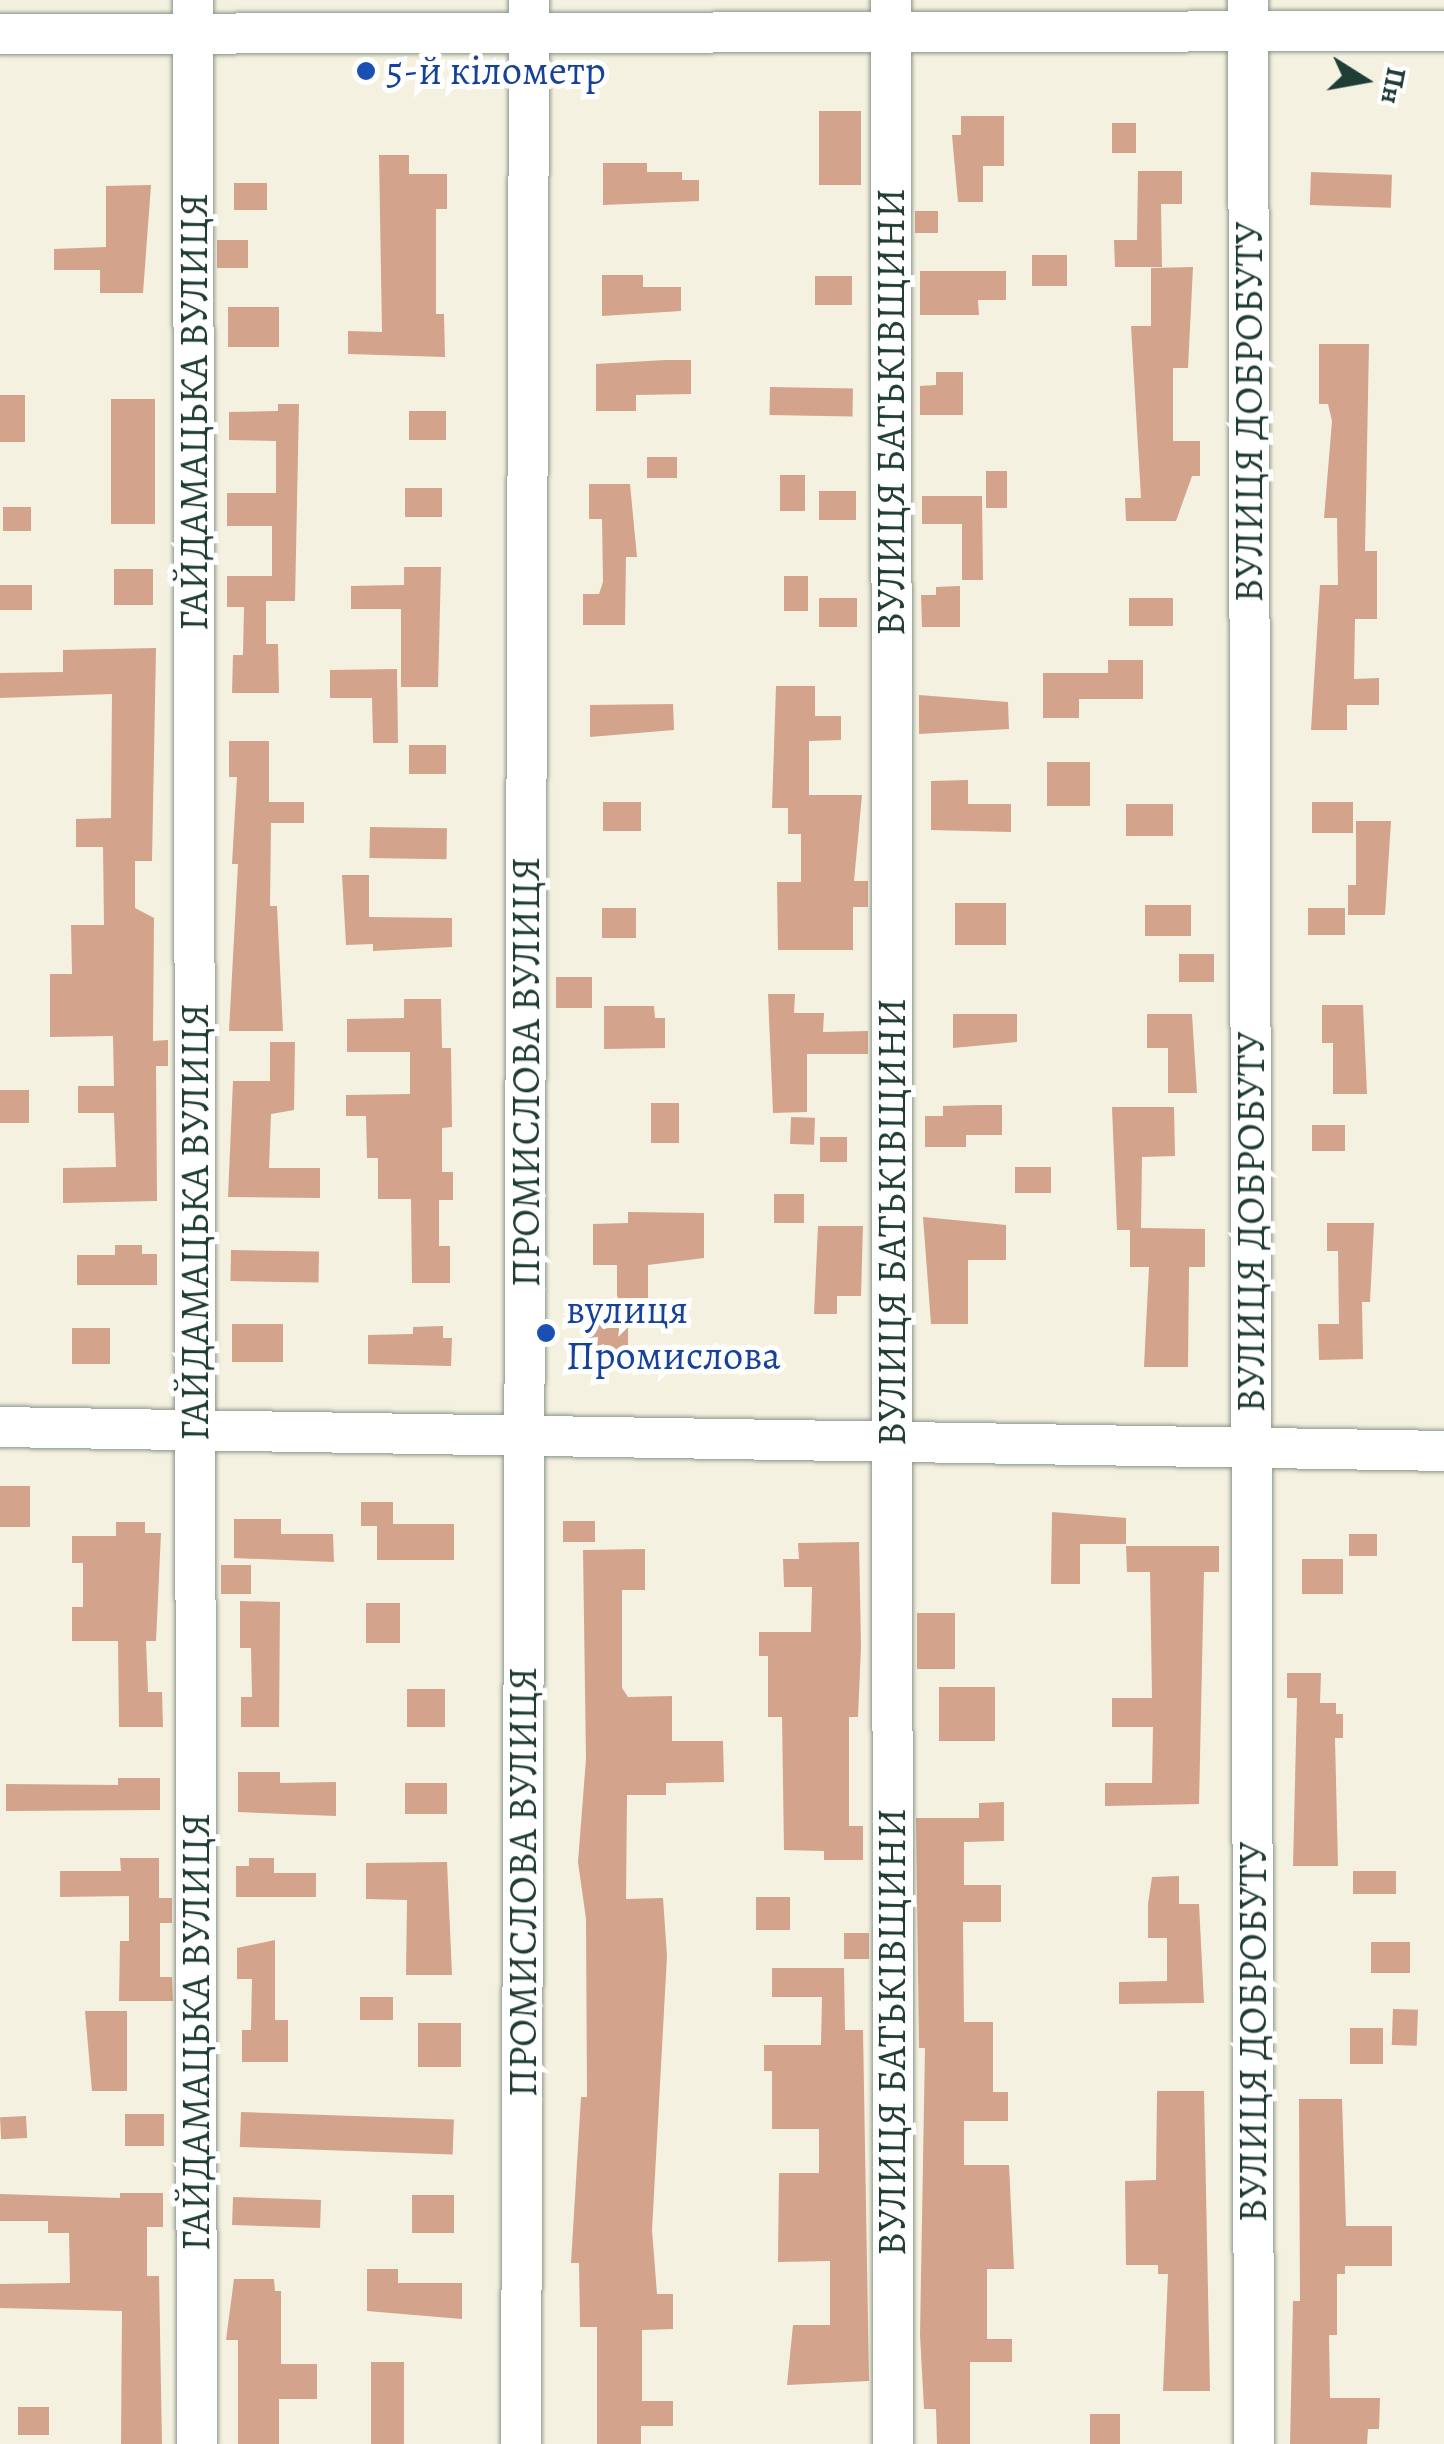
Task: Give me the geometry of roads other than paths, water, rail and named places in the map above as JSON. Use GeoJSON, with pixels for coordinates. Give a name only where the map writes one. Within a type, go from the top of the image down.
{"type":"FeatureCollection","features":[{"type":"Feature","properties":{"kind":"street","name":"ВУЛИЦЯ БАТЬКІВЩИНИ"},"geometry":{"type":"LineString","coordinates":[[891,16],[892,2444]]}},
{"type":"Feature","properties":{"kind":"street"},"geometry":{"type":"LineString","coordinates":[[0,34],[193,17],[1248,16],[1444,31]]}},
{"type":"Feature","properties":{"kind":"street","name":"ВУЛИЦЯ ДОБРОБУТУ"},"geometry":{"type":"LineString","coordinates":[[1248,16],[1254,2444]]}},
{"type":"Feature","properties":{"kind":"street","name":"ГАЙДАМАЦЬКА ВУЛИЦЯ"},"geometry":{"type":"LineString","coordinates":[[193,17],[197,2444]]}},
{"type":"Feature","properties":{"kind":"street","name":"ПРОМИСЛОВА ВУЛИЦЯ"},"geometry":{"type":"LineString","coordinates":[[521,2444],[529,17]]}},
{"type":"Feature","properties":{"kind":"street"},"geometry":{"type":"LineString","coordinates":[[0,1426],[524,1434],[892,1445],[1444,1451]]}},
{"type":"Feature","properties":{"kind":"place","name":"5-й кілометр"},"geometry":{"type":"Point","coordinates":[366,71]}},
{"type":"Feature","properties":{"kind":"place","name":"вулиця Промислова"},"geometry":{"type":"Point","coordinates":[546,1333]}}]}
